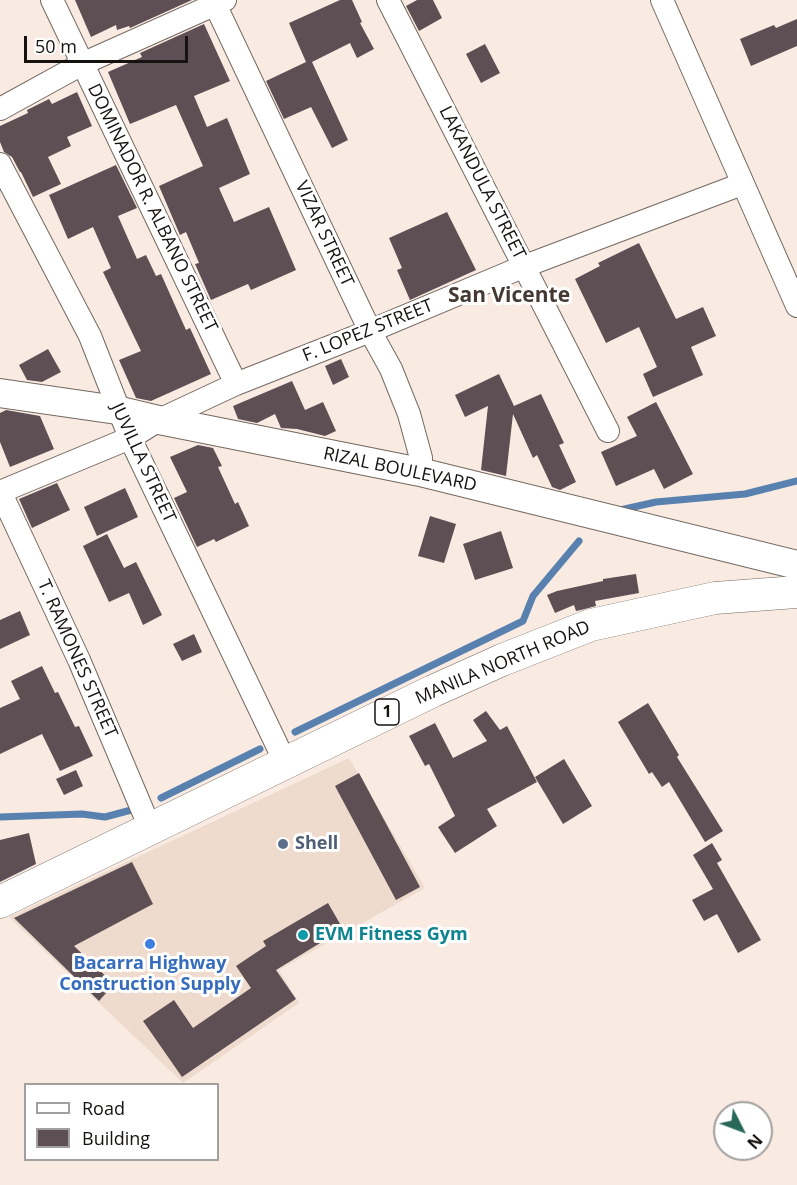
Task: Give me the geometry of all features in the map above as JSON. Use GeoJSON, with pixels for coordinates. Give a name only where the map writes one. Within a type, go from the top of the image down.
{"type":"FeatureCollection","features":[{"type":"Feature","properties":{"kind":"highway","name":"MANILA NORTH ROAD"},"geometry":{"type":"LineString","coordinates":[[0,902],[433,691],[502,660],[591,625],[715,598],[797,592]]}},
{"type":"Feature","properties":{"kind":"main road","name":"RIZAL BOULEVARD"},"geometry":{"type":"LineString","coordinates":[[0,393],[117,410],[420,472],[797,565]]}},
{"type":"Feature","properties":{"kind":"street","name":"DOMINADOR R. ALBANO STREET"},"geometry":{"type":"LineString","coordinates":[[52,0],[237,384]]}},
{"type":"Feature","properties":{"kind":"street","name":"LAKANDULA STREET"},"geometry":{"type":"LineString","coordinates":[[388,0],[608,431]]}},
{"type":"Feature","properties":{"kind":"street"},"geometry":{"type":"LineString","coordinates":[[662,0],[797,306]]}},
{"type":"Feature","properties":{"kind":"street"},"geometry":{"type":"LineString","coordinates":[[0,109],[82,64],[218,1]]}},
{"type":"Feature","properties":{"kind":"street","name":"VIZAR STREET"},"geometry":{"type":"LineString","coordinates":[[218,1],[370,331],[391,369],[409,414],[421,458],[420,472]]}},
{"type":"Feature","properties":{"kind":"street","name":"JUVILLA STREET"},"geometry":{"type":"LineString","coordinates":[[0,164],[90,336],[117,410],[285,762]]}},
{"type":"Feature","properties":{"kind":"street","name":"F. LOPEZ STREET"},"geometry":{"type":"LineString","coordinates":[[0,492],[130,438],[159,420],[237,384],[525,266],[742,184]]}},
{"type":"Feature","properties":{"kind":"street","name":"T. RAMONES STREET"},"geometry":{"type":"LineString","coordinates":[[0,492],[79,660],[150,828]]}},
{"type":"Feature","properties":{"kind":"shaded area"},"geometry":{"type":"Polygon","coordinates":[[[349,758],[425,888],[279,970],[299,1003],[183,1083],[9,917],[349,758]]]}},
{"type":"Feature","properties":{"kind":"building"},"geometry":{"type":"Polygon","coordinates":[[[75,0],[192,0],[130,28],[129,26],[117,30],[116,25],[91,37],[75,0]]]}},
{"type":"Feature","properties":{"kind":"building"},"geometry":{"type":"Polygon","coordinates":[[[340,0],[352,0],[362,22],[360,23],[374,49],[357,58],[350,43],[312,62],[348,140],[332,148],[311,107],[284,119],[266,81],[306,62],[289,23],[340,0]]]}},
{"type":"Feature","properties":{"kind":"building"},"geometry":{"type":"Polygon","coordinates":[[[417,0],[433,0],[442,18],[419,31],[406,6],[417,0]]]}},
{"type":"Feature","properties":{"kind":"building"},"geometry":{"type":"Polygon","coordinates":[[[797,19],[797,46],[751,66],[740,39],[774,25],[776,28],[797,19]]]}},
{"type":"Feature","properties":{"kind":"building"},"geometry":{"type":"Polygon","coordinates":[[[204,24],[230,81],[194,96],[207,127],[227,118],[250,174],[219,188],[234,222],[269,207],[296,270],[251,290],[248,284],[211,300],[195,264],[199,263],[186,232],[180,235],[159,186],[203,166],[176,105],[130,124],[108,72],[142,57],[140,53],[204,24]]]}},
{"type":"Feature","properties":{"kind":"building"},"geometry":{"type":"Polygon","coordinates":[[[485,44],[500,73],[481,83],[466,54],[485,44]]]}},
{"type":"Feature","properties":{"kind":"building"},"geometry":{"type":"Polygon","coordinates":[[[77,92],[92,126],[67,137],[71,146],[48,157],[61,184],[33,197],[12,157],[4,152],[0,142],[0,126],[28,113],[27,110],[49,99],[52,104],[77,92]]]}},
{"type":"Feature","properties":{"kind":"building"},"geometry":{"type":"Polygon","coordinates":[[[116,165],[137,208],[118,216],[137,259],[146,255],[156,276],[161,274],[186,330],[190,328],[211,374],[151,401],[136,398],[119,360],[141,351],[103,272],[111,268],[93,227],[68,239],[49,195],[116,165]]]}},
{"type":"Feature","properties":{"kind":"building"},"geometry":{"type":"Polygon","coordinates":[[[447,212],[476,270],[410,300],[397,270],[402,268],[389,238],[447,212]]]}},
{"type":"Feature","properties":{"kind":"building"},"geometry":{"type":"Polygon","coordinates":[[[639,243],[676,319],[703,307],[716,336],[691,347],[703,375],[653,397],[643,374],[657,367],[639,327],[606,343],[575,279],[600,266],[598,263],[639,243]]]}},
{"type":"Feature","properties":{"kind":"building"},"geometry":{"type":"Polygon","coordinates":[[[48,349],[61,372],[42,382],[27,380],[19,365],[48,349]]]}},
{"type":"Feature","properties":{"kind":"building"},"geometry":{"type":"Polygon","coordinates":[[[341,359],[349,377],[333,385],[325,366],[341,359]]]}},
{"type":"Feature","properties":{"kind":"building"},"geometry":{"type":"Polygon","coordinates":[[[499,374],[514,406],[541,394],[564,443],[559,445],[576,482],[560,490],[552,487],[537,455],[533,458],[513,414],[506,476],[481,470],[488,406],[465,417],[455,395],[499,374]]]}},
{"type":"Feature","properties":{"kind":"building"},"geometry":{"type":"Polygon","coordinates":[[[292,381],[305,410],[323,402],[336,431],[325,436],[297,429],[281,428],[275,414],[257,423],[238,419],[233,406],[292,381]]]}},
{"type":"Feature","properties":{"kind":"building"},"geometry":{"type":"Polygon","coordinates":[[[656,402],[693,474],[664,489],[654,469],[616,486],[601,452],[637,436],[627,417],[656,402]]]}},
{"type":"Feature","properties":{"kind":"building"},"geometry":{"type":"Polygon","coordinates":[[[6,410],[40,416],[54,449],[10,467],[0,442],[0,413],[6,410]]]}},
{"type":"Feature","properties":{"kind":"building"},"geometry":{"type":"Polygon","coordinates":[[[198,445],[213,448],[222,466],[218,467],[235,504],[238,502],[249,526],[216,542],[214,539],[197,547],[174,498],[187,492],[170,457],[198,445]]]}},
{"type":"Feature","properties":{"kind":"building"},"geometry":{"type":"Polygon","coordinates":[[[57,483],[70,510],[32,528],[19,499],[57,483]]]}},
{"type":"Feature","properties":{"kind":"building"},"geometry":{"type":"Polygon","coordinates":[[[125,488],[138,517],[97,536],[84,507],[125,488]]]}},
{"type":"Feature","properties":{"kind":"building"},"geometry":{"type":"Polygon","coordinates":[[[430,516],[456,524],[444,563],[418,556],[430,516]]]}},
{"type":"Feature","properties":{"kind":"building"},"geometry":{"type":"Polygon","coordinates":[[[501,531],[513,568],[475,580],[463,544],[501,531]]]}},
{"type":"Feature","properties":{"kind":"building"},"geometry":{"type":"Polygon","coordinates":[[[107,534],[124,568],[136,562],[162,615],[143,625],[129,593],[109,602],[83,546],[107,534]]]}},
{"type":"Feature","properties":{"kind":"building"},"geometry":{"type":"Polygon","coordinates":[[[636,574],[639,593],[595,601],[596,606],[581,610],[576,611],[574,605],[555,613],[547,595],[603,581],[603,579],[636,574]]]}},
{"type":"Feature","properties":{"kind":"building"},"geometry":{"type":"Polygon","coordinates":[[[20,611],[30,635],[0,649],[0,620],[20,611]]]}},
{"type":"Feature","properties":{"kind":"building"},"geometry":{"type":"Polygon","coordinates":[[[194,634],[202,652],[182,661],[173,644],[194,634]]]}},
{"type":"Feature","properties":{"kind":"building"},"geometry":{"type":"Polygon","coordinates":[[[42,666],[75,727],[79,726],[93,756],[60,771],[42,734],[0,754],[0,708],[20,699],[11,681],[42,666]]]}},
{"type":"Feature","properties":{"kind":"building"},"geometry":{"type":"Polygon","coordinates":[[[648,703],[679,755],[677,757],[723,831],[705,842],[669,782],[662,787],[652,772],[649,774],[618,722],[648,703]]]}},
{"type":"Feature","properties":{"kind":"building"},"geometry":{"type":"Polygon","coordinates":[[[486,711],[500,730],[507,726],[537,782],[487,809],[497,826],[455,853],[438,827],[455,816],[429,764],[425,766],[409,736],[435,723],[453,758],[487,741],[473,720],[486,711]]]}},
{"type":"Feature","properties":{"kind":"building"},"geometry":{"type":"Polygon","coordinates":[[[564,759],[592,806],[563,824],[535,777],[564,759]]]}},
{"type":"Feature","properties":{"kind":"building"},"geometry":{"type":"Polygon","coordinates":[[[76,770],[83,786],[64,795],[56,779],[76,770]]]}},
{"type":"Feature","properties":{"kind":"building"},"geometry":{"type":"Polygon","coordinates":[[[359,773],[420,887],[396,900],[335,786],[359,773]]]}},
{"type":"Feature","properties":{"kind":"building"},"geometry":{"type":"Polygon","coordinates":[[[29,833],[36,864],[0,882],[0,840],[29,833]]]}},
{"type":"Feature","properties":{"kind":"building"},"geometry":{"type":"Polygon","coordinates":[[[712,843],[722,860],[717,863],[761,940],[738,953],[717,914],[704,921],[692,900],[713,889],[693,855],[712,843]]]}},
{"type":"Feature","properties":{"kind":"building"},"geometry":{"type":"Polygon","coordinates":[[[132,862],[153,904],[74,946],[114,984],[99,1001],[14,918],[132,862]]]}},
{"type":"Feature","properties":{"kind":"building"},"geometry":{"type":"Polygon","coordinates":[[[328,903],[343,929],[276,970],[296,999],[182,1077],[143,1021],[174,1000],[193,1028],[251,988],[236,966],[266,946],[263,941],[328,903]]]}},
{"type":"Feature","properties":{"kind":"waterway"},"geometry":{"type":"LineString","coordinates":[[620,510],[656,502],[745,494],[797,481]]}},
{"type":"Feature","properties":{"kind":"waterway"},"geometry":{"type":"LineString","coordinates":[[295,732],[523,621],[533,596],[579,541]]}},
{"type":"Feature","properties":{"kind":"waterway"},"geometry":{"type":"LineString","coordinates":[[161,798],[260,749]]}},
{"type":"Feature","properties":{"kind":"waterway"},"geometry":{"type":"LineString","coordinates":[[0,817],[82,814],[105,817],[135,809]]}},
{"type":"Feature","properties":{"kind":"place","name":"Shell"},"geometry":{"type":"Point","coordinates":[283,844]}},
{"type":"Feature","properties":{"kind":"place","name":"EVM Fitness Gym"},"geometry":{"type":"Point","coordinates":[303,935]}},
{"type":"Feature","properties":{"kind":"place","name":"Bacarra Highway Construction Supply"},"geometry":{"type":"Point","coordinates":[150,944]}},
{"type":"Feature","properties":{"kind":"district","name":"San Vicente"},"geometry":{"type":"Point","coordinates":[509,296]}}]}
